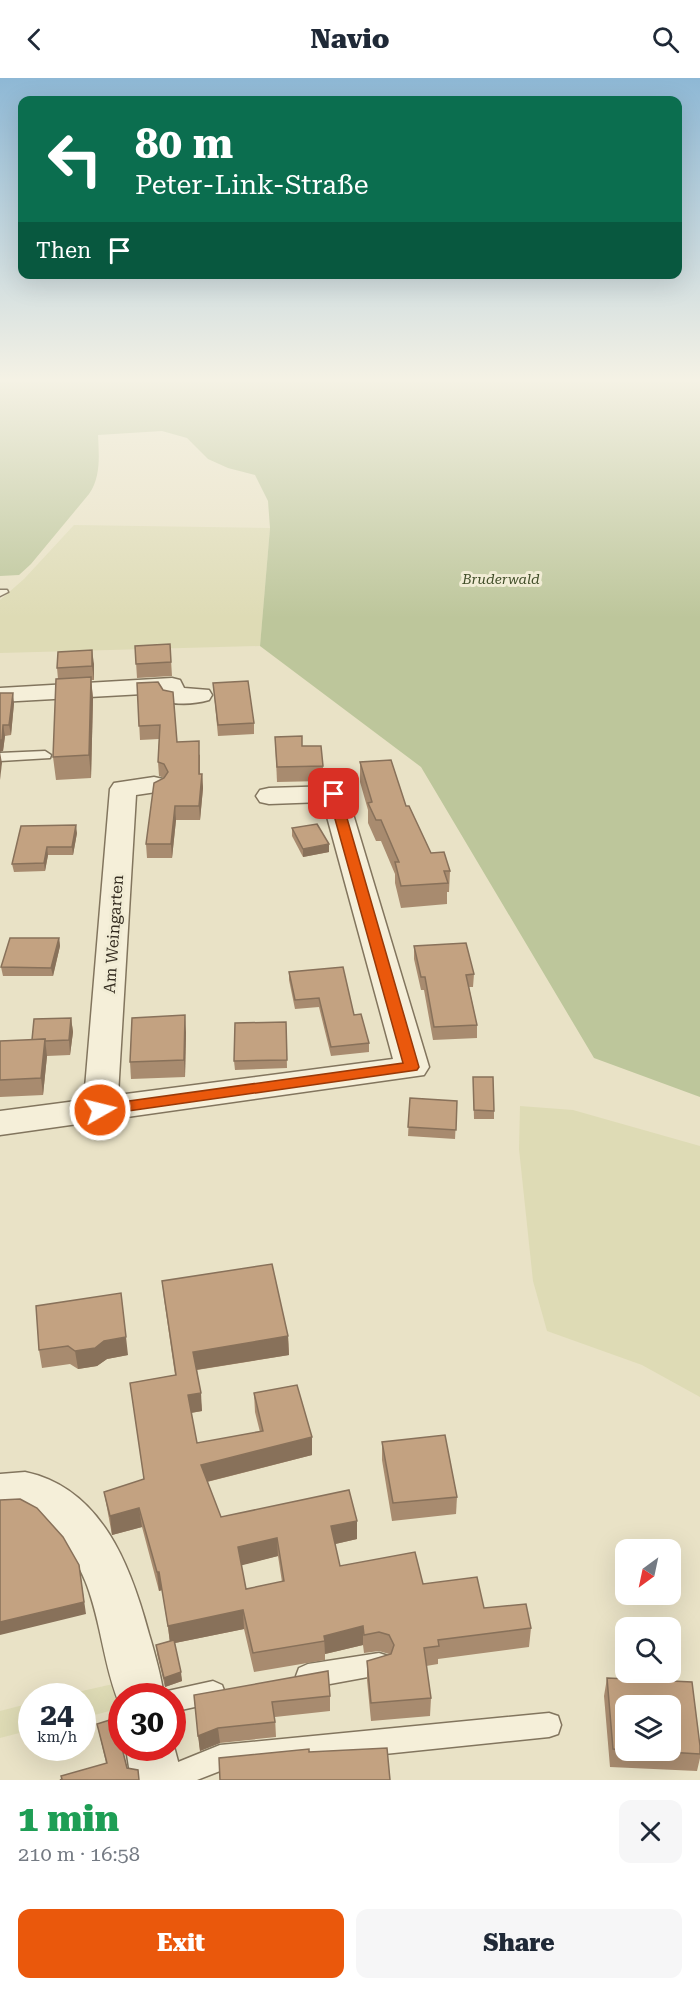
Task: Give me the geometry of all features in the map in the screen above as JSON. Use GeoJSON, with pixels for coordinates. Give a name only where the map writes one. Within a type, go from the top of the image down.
{"type":"FeatureCollection","features":[{"type":"Feature","properties":{"kind":"street"},"geometry":{"type":"LineString","coordinates":[[0,695],[172,685],[173,696],[200,695]]}},
{"type":"Feature","properties":{"kind":"street","name":"Am Weingarten"},"geometry":{"type":"LineString","coordinates":[[100,1110],[123,789],[154,784]]}},
{"type":"Feature","properties":{"kind":"street"},"geometry":{"type":"LineString","coordinates":[[0,1124],[412,1067],[334,794],[269,796]]}},
{"type":"Feature","properties":{"kind":"street"},"geometry":{"type":"LineString","coordinates":[[14,1492],[49,1500],[78,1527],[102,1561],[137,1683]]}},
{"type":"Feature","properties":{"kind":"street"},"geometry":{"type":"LineString","coordinates":[[153,1761],[157,1780]]}},
{"type":"Feature","properties":{"kind":"lane"},"geometry":{"type":"LineString","coordinates":[[0,757],[45,755]]}},
{"type":"Feature","properties":{"kind":"lane"},"geometry":{"type":"LineString","coordinates":[[285,1680],[379,1664]]}},
{"type":"Feature","properties":{"kind":"lane"},"geometry":{"type":"LineString","coordinates":[[186,1697],[232,1689]]}},
{"type":"Feature","properties":{"kind":"lane"},"geometry":{"type":"LineString","coordinates":[[165,1780],[220,1758],[549,1725]]}},
{"type":"Feature","properties":{"kind":"shaded area"},"geometry":{"type":"Polygon","coordinates":[[[74,525],[270,528],[260,646],[0,653],[0,600],[24,579],[74,525]]]}},
{"type":"Feature","properties":{"kind":"shaded area"},"geometry":{"type":"Polygon","coordinates":[[[520,1106],[573,1110],[700,1146],[700,1397],[642,1365],[547,1331],[533,1281],[519,1149],[520,1106]]]}},
{"type":"Feature","properties":{"kind":"shaded area"},"geometry":{"type":"Polygon","coordinates":[[[108,1685],[108,1711],[96,1715],[96,1688],[108,1685]]]}},
{"type":"Feature","properties":{"kind":"shaded area"},"geometry":{"type":"Polygon","coordinates":[[[18,1706],[18,1733],[0,1738],[0,1711],[18,1706]]]}},
{"type":"Feature","properties":{"kind":"green space","name":"Bruderwald"},"geometry":{"type":"Polygon","coordinates":[[[0,458],[99,458],[96,480],[89,494],[31,564],[19,575],[0,576],[0,458]]]}},
{"type":"Feature","properties":{"kind":"green space","name":"Bruderwald"},"geometry":{"type":"Polygon","coordinates":[[[700,458],[700,1097],[594,1058],[421,767],[260,646],[270,528],[268,501],[255,475],[228,468],[208,459],[700,458]]]}},
{"type":"Feature","properties":{"kind":"building"},"geometry":{"type":"Polygon","coordinates":[[[170,644],[171,662],[136,664],[135,646],[170,644]]]}},
{"type":"Feature","properties":{"kind":"building"},"geometry":{"type":"Polygon","coordinates":[[[92,650],[92,666],[57,668],[58,652],[92,650]]]}},
{"type":"Feature","properties":{"kind":"building"},"geometry":{"type":"Polygon","coordinates":[[[91,677],[89,755],[53,757],[56,679],[91,677]]]}},
{"type":"Feature","properties":{"kind":"building"},"geometry":{"type":"Polygon","coordinates":[[[248,681],[254,723],[218,725],[213,683],[248,681]]]}},
{"type":"Feature","properties":{"kind":"building"},"geometry":{"type":"Polygon","coordinates":[[[158,682],[163,690],[173,692],[177,742],[199,741],[199,774],[202,774],[199,806],[175,806],[171,844],[146,844],[154,783],[164,778],[168,772],[164,764],[158,762],[160,725],[139,726],[137,683],[158,682]]]}},
{"type":"Feature","properties":{"kind":"building"},"geometry":{"type":"Polygon","coordinates":[[[0,693],[13,693],[9,725],[3,725],[2,740],[0,740],[0,693]]]}},
{"type":"Feature","properties":{"kind":"building"},"geometry":{"type":"Polygon","coordinates":[[[302,736],[302,746],[321,746],[323,766],[277,767],[275,737],[302,736]]]}},
{"type":"Feature","properties":{"kind":"building"},"geometry":{"type":"Polygon","coordinates":[[[391,760],[406,806],[409,806],[431,853],[444,852],[450,871],[444,871],[448,883],[401,886],[395,862],[399,862],[381,820],[376,820],[368,803],[372,802],[360,762],[391,760]]]}},
{"type":"Feature","properties":{"kind":"building"},"geometry":{"type":"Polygon","coordinates":[[[317,824],[329,844],[303,849],[292,828],[317,824]]]}},
{"type":"Feature","properties":{"kind":"building"},"geometry":{"type":"Polygon","coordinates":[[[76,825],[72,847],[47,847],[44,863],[12,864],[21,826],[76,825]]]}},
{"type":"Feature","properties":{"kind":"building"},"geometry":{"type":"Polygon","coordinates":[[[10,938],[59,938],[51,968],[1,967],[10,938]]]}},
{"type":"Feature","properties":{"kind":"building"},"geometry":{"type":"Polygon","coordinates":[[[466,943],[474,974],[466,975],[477,1025],[434,1027],[425,977],[421,977],[414,946],[466,943]]]}},
{"type":"Feature","properties":{"kind":"building"},"geometry":{"type":"Polygon","coordinates":[[[343,967],[354,1015],[361,1014],[369,1043],[331,1047],[319,998],[295,1000],[289,972],[343,967]]]}},
{"type":"Feature","properties":{"kind":"building"},"geometry":{"type":"Polygon","coordinates":[[[185,1015],[184,1060],[130,1062],[132,1018],[185,1015]]]}},
{"type":"Feature","properties":{"kind":"building"},"geometry":{"type":"Polygon","coordinates":[[[71,1018],[69,1040],[32,1040],[34,1019],[71,1018]]]}},
{"type":"Feature","properties":{"kind":"building"},"geometry":{"type":"Polygon","coordinates":[[[286,1022],[287,1060],[234,1061],[235,1023],[286,1022]]]}},
{"type":"Feature","properties":{"kind":"building"},"geometry":{"type":"Polygon","coordinates":[[[45,1039],[41,1078],[0,1080],[0,1041],[45,1039]]]}},
{"type":"Feature","properties":{"kind":"building"},"geometry":{"type":"Polygon","coordinates":[[[473,1077],[493,1077],[494,1111],[474,1110],[473,1077]]]}},
{"type":"Feature","properties":{"kind":"building"},"geometry":{"type":"Polygon","coordinates":[[[410,1098],[457,1101],[456,1130],[408,1127],[410,1098]]]}},
{"type":"Feature","properties":{"kind":"building"},"geometry":{"type":"Polygon","coordinates":[[[272,1264],[288,1336],[193,1352],[201,1393],[188,1395],[197,1443],[263,1431],[254,1393],[297,1385],[312,1437],[201,1465],[221,1517],[349,1490],[357,1521],[331,1526],[340,1566],[415,1552],[423,1584],[477,1577],[484,1608],[526,1604],[531,1628],[438,1640],[439,1646],[424,1648],[431,1698],[371,1703],[367,1661],[391,1654],[394,1645],[389,1635],[379,1632],[364,1635],[363,1626],[324,1636],[325,1641],[253,1653],[243,1610],[168,1626],[159,1572],[157,1572],[139,1508],[110,1516],[104,1492],[144,1479],[130,1383],[176,1375],[162,1281],[272,1264]],[[277,1538],[238,1547],[246,1589],[284,1581],[277,1538]]]}},
{"type":"Feature","properties":{"kind":"building"},"geometry":{"type":"Polygon","coordinates":[[[121,1293],[126,1337],[104,1341],[95,1348],[75,1351],[68,1346],[39,1350],[36,1306],[121,1293]]]}},
{"type":"Feature","properties":{"kind":"building"},"geometry":{"type":"Polygon","coordinates":[[[445,1435],[457,1497],[393,1503],[382,1442],[445,1435]]]}},
{"type":"Feature","properties":{"kind":"building"},"geometry":{"type":"Polygon","coordinates":[[[20,1499],[37,1508],[63,1537],[79,1565],[84,1602],[0,1622],[0,1500],[20,1499]]]}},
{"type":"Feature","properties":{"kind":"building"},"geometry":{"type":"Polygon","coordinates":[[[174,1640],[181,1672],[164,1678],[156,1645],[174,1640]]]}},
{"type":"Feature","properties":{"kind":"building"},"geometry":{"type":"Polygon","coordinates":[[[328,1671],[330,1696],[272,1702],[275,1722],[218,1728],[198,1736],[194,1695],[328,1671]]]}},
{"type":"Feature","properties":{"kind":"building"},"geometry":{"type":"Polygon","coordinates":[[[607,1678],[615,1678],[615,1683],[692,1682],[700,1754],[681,1753],[681,1695],[615,1695],[615,1749],[613,1749],[607,1678]]]}},
{"type":"Feature","properties":{"kind":"building"},"geometry":{"type":"Polygon","coordinates":[[[108,1721],[108,1761],[125,1761],[127,1768],[138,1770],[139,1780],[60,1780],[61,1776],[107,1763],[97,1724],[108,1721]]]}},
{"type":"Feature","properties":{"kind":"building"},"geometry":{"type":"Polygon","coordinates":[[[387,1748],[390,1780],[220,1780],[219,1758],[309,1749],[309,1752],[387,1748]]]}},
{"type":"Feature","properties":{"kind":"route"},"geometry":{"type":"LineString","coordinates":[[100,1110],[412,1067],[334,794]]}}]}
